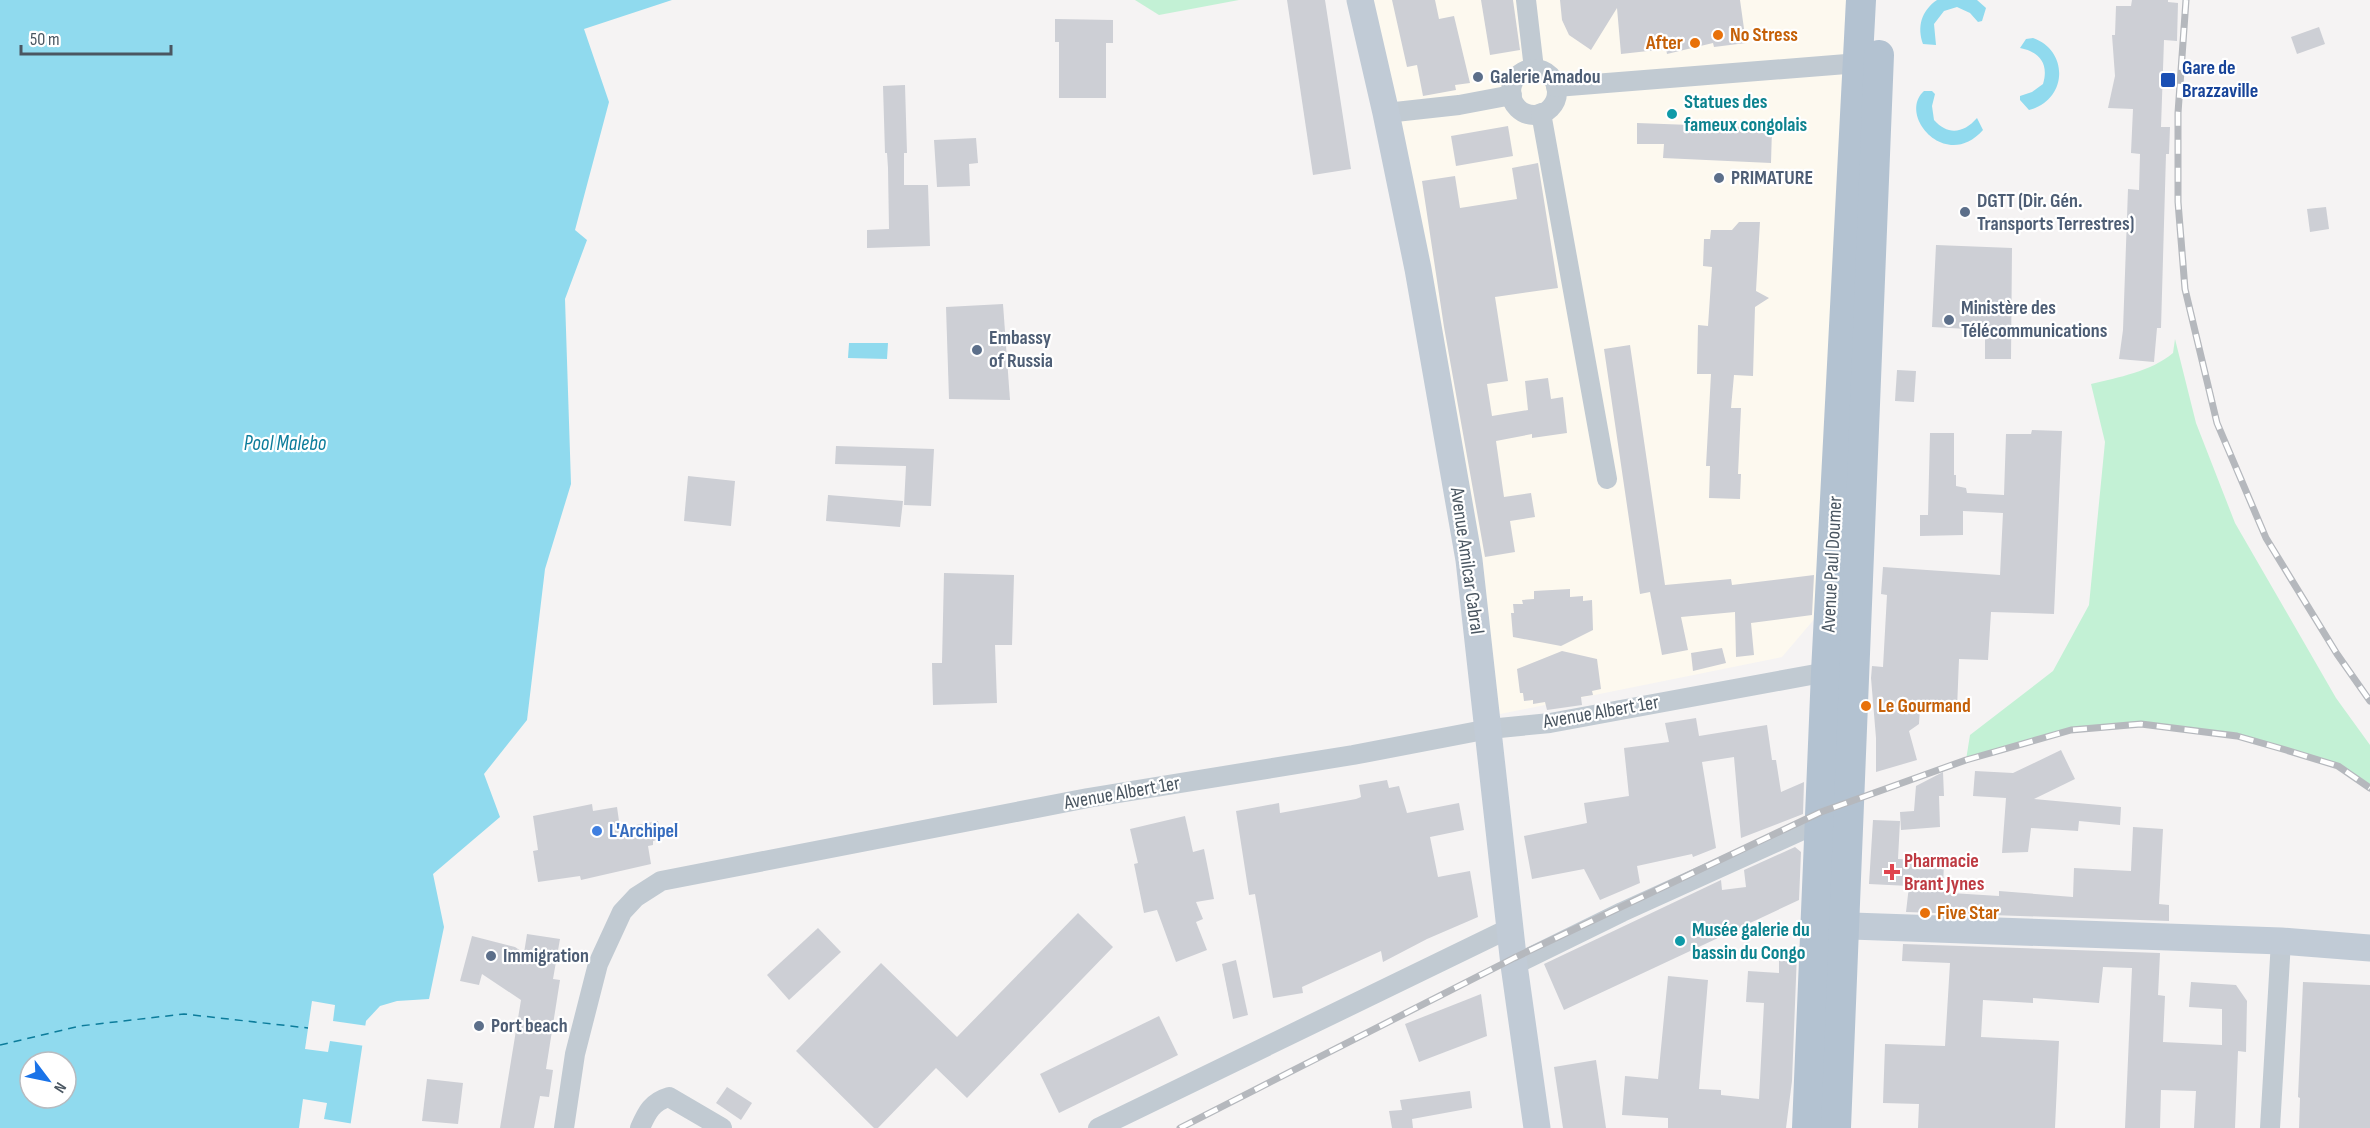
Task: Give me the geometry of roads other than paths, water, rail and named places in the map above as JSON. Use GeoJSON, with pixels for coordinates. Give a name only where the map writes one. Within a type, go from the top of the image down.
{"type":"FeatureCollection","features":[{"type":"Feature","properties":{"kind":"main road","name":"Avenue Amilcar Cabral"},"geometry":{"type":"LineString","coordinates":[[1360,0],[1386,112],[1418,269],[1469,560],[1514,965],[1537,1128]]}},
{"type":"Feature","properties":{"kind":"main road","name":"Avenue Paul Doumer"},"geometry":{"type":"LineString","coordinates":[[1807,1128],[1827,995],[1830,925],[1848,809],[1855,667],[1859,63],[1862,0]]}},
{"type":"Feature","properties":{"kind":"main road","name":"Avenue Paul Doumer"},"geometry":{"type":"LineString","coordinates":[[1830,925],[1820,822],[1826,672],[1882,0]]}},
{"type":"Feature","properties":{"kind":"main road"},"geometry":{"type":"LineString","coordinates":[[1830,925],[2281,941],[2370,948]]}},
{"type":"Feature","properties":{"kind":"main road","name":"Avenue Paul Doumer"},"geometry":{"type":"LineString","coordinates":[[1827,995],[1836,1128]]}},
{"type":"Feature","properties":{"kind":"street"},"geometry":{"type":"LineString","coordinates":[[1526,0],[1534,69]]}},
{"type":"Feature","properties":{"kind":"street"},"geometry":{"type":"LineString","coordinates":[[1556,87],[1859,63]]}},
{"type":"Feature","properties":{"kind":"street"},"geometry":{"type":"LineString","coordinates":[[1526,70],[1543,70],[1550,76],[1556,87],[1554,101],[1542,113],[1524,113],[1517,107],[1512,95],[1513,82],[1526,70]]}},
{"type":"Feature","properties":{"kind":"street"},"geometry":{"type":"LineString","coordinates":[[1386,112],[1459,105],[1512,95]]}},
{"type":"Feature","properties":{"kind":"street"},"geometry":{"type":"LineString","coordinates":[[1542,113],[1606,479]]}},
{"type":"Feature","properties":{"kind":"street","name":"Avenue Albert 1er"},"geometry":{"type":"LineString","coordinates":[[564,1128],[574,1054],[598,964],[622,912],[636,897],[661,881],[1088,798],[1353,755],[1489,729],[1550,723],[1855,667]]}},
{"type":"Feature","properties":{"kind":"street"},"geometry":{"type":"LineString","coordinates":[[1514,965],[1622,912],[1848,809]]}},
{"type":"Feature","properties":{"kind":"street"},"geometry":{"type":"LineString","coordinates":[[1098,1128],[1510,928]]}},
{"type":"Feature","properties":{"kind":"street"},"geometry":{"type":"LineString","coordinates":[[2271,1128],[2281,941]]}},
{"type":"Feature","properties":{"kind":"street"},"geometry":{"type":"LineString","coordinates":[[640,1128],[648,1111],[658,1101],[669,1097],[722,1128]]}},
{"type":"Feature","properties":{"kind":"water","name":"Pool Malebo"},"geometry":{"type":"Polygon","coordinates":[[[0,0],[672,0],[584,29],[609,102],[575,230],[587,240],[565,299],[571,484],[545,569],[527,720],[484,774],[500,817],[433,874],[444,927],[429,999],[397,1001],[380,1006],[366,1021],[350,1128],[0,1128],[0,0]]]}},
{"type":"Feature","properties":{"kind":"water"},"geometry":{"type":"Polygon","coordinates":[[[1937,0],[1977,0],[1986,8],[1982,21],[1978,22],[1970,13],[1957,7],[1944,11],[1934,24],[1936,45],[1923,44],[1920,32],[1922,20],[1927,9],[1937,0]]]}},
{"type":"Feature","properties":{"kind":"water"},"geometry":{"type":"Polygon","coordinates":[[[2033,38],[2045,44],[2053,53],[2058,64],[2059,76],[2057,87],[2051,97],[2042,105],[2029,110],[2020,100],[2020,96],[2032,92],[2043,84],[2045,77],[2044,65],[2038,56],[2020,48],[2026,39],[2033,38]]]}},
{"type":"Feature","properties":{"kind":"water"},"geometry":{"type":"Polygon","coordinates":[[[1924,91],[1932,91],[1935,94],[1932,106],[1934,120],[1945,129],[1956,131],[1967,127],[1977,118],[1983,130],[1969,141],[1954,145],[1941,142],[1930,135],[1921,125],[1917,113],[1917,101],[1924,91]]]}},
{"type":"Feature","properties":{"kind":"water"},"geometry":{"type":"Polygon","coordinates":[[[849,343],[888,343],[887,359],[848,358],[849,343]]]}},
{"type":"Feature","properties":{"kind":"railway"},"geometry":{"type":"LineString","coordinates":[[2186,0],[2178,113],[2178,202],[2185,289],[2217,423],[2266,538],[2337,654],[2370,701]]}},
{"type":"Feature","properties":{"kind":"railway"},"geometry":{"type":"LineString","coordinates":[[1180,1128],[1514,958],[1821,812],[1966,760],[2071,730],[2141,724],[2237,736],[2338,766],[2370,788]]}},
{"type":"Feature","properties":{"kind":"place","name":"No Stress"},"geometry":{"type":"Point","coordinates":[1718,35]}},
{"type":"Feature","properties":{"kind":"place","name":"After"},"geometry":{"type":"Point","coordinates":[1695,43]}},
{"type":"Feature","properties":{"kind":"place","name":"Galerie Amadou"},"geometry":{"type":"Point","coordinates":[1478,77]}},
{"type":"Feature","properties":{"kind":"place","name":"Gare de Brazzaville"},"geometry":{"type":"Point","coordinates":[2168,80]}},
{"type":"Feature","properties":{"kind":"place","name":"Statues des fameux congolais"},"geometry":{"type":"Point","coordinates":[1672,114]}},
{"type":"Feature","properties":{"kind":"place","name":"PRIMATURE"},"geometry":{"type":"Point","coordinates":[1719,178]}},
{"type":"Feature","properties":{"kind":"place","name":"DGTT (Dir. Gén. Transports Terrestres)"},"geometry":{"type":"Point","coordinates":[1965,212]}},
{"type":"Feature","properties":{"kind":"place","name":"Ministère des Télécommunications"},"geometry":{"type":"Point","coordinates":[1949,320]}},
{"type":"Feature","properties":{"kind":"place","name":"Embassy of Russia"},"geometry":{"type":"Point","coordinates":[977,350]}},
{"type":"Feature","properties":{"kind":"place","name":"Le Gourmand"},"geometry":{"type":"Point","coordinates":[1866,706]}},
{"type":"Feature","properties":{"kind":"place","name":"L'Archipel"},"geometry":{"type":"Point","coordinates":[597,831]}},
{"type":"Feature","properties":{"kind":"place","name":"Pharmacie Brant Jynes"},"geometry":{"type":"Point","coordinates":[1892,872]}},
{"type":"Feature","properties":{"kind":"place","name":"Five Star"},"geometry":{"type":"Point","coordinates":[1925,913]}},
{"type":"Feature","properties":{"kind":"place","name":"Musée galerie du bassin du Congo"},"geometry":{"type":"Point","coordinates":[1680,941]}},
{"type":"Feature","properties":{"kind":"place","name":"Immigration"},"geometry":{"type":"Point","coordinates":[491,956]}},
{"type":"Feature","properties":{"kind":"place","name":"Port beach"},"geometry":{"type":"Point","coordinates":[479,1026]}}]}
